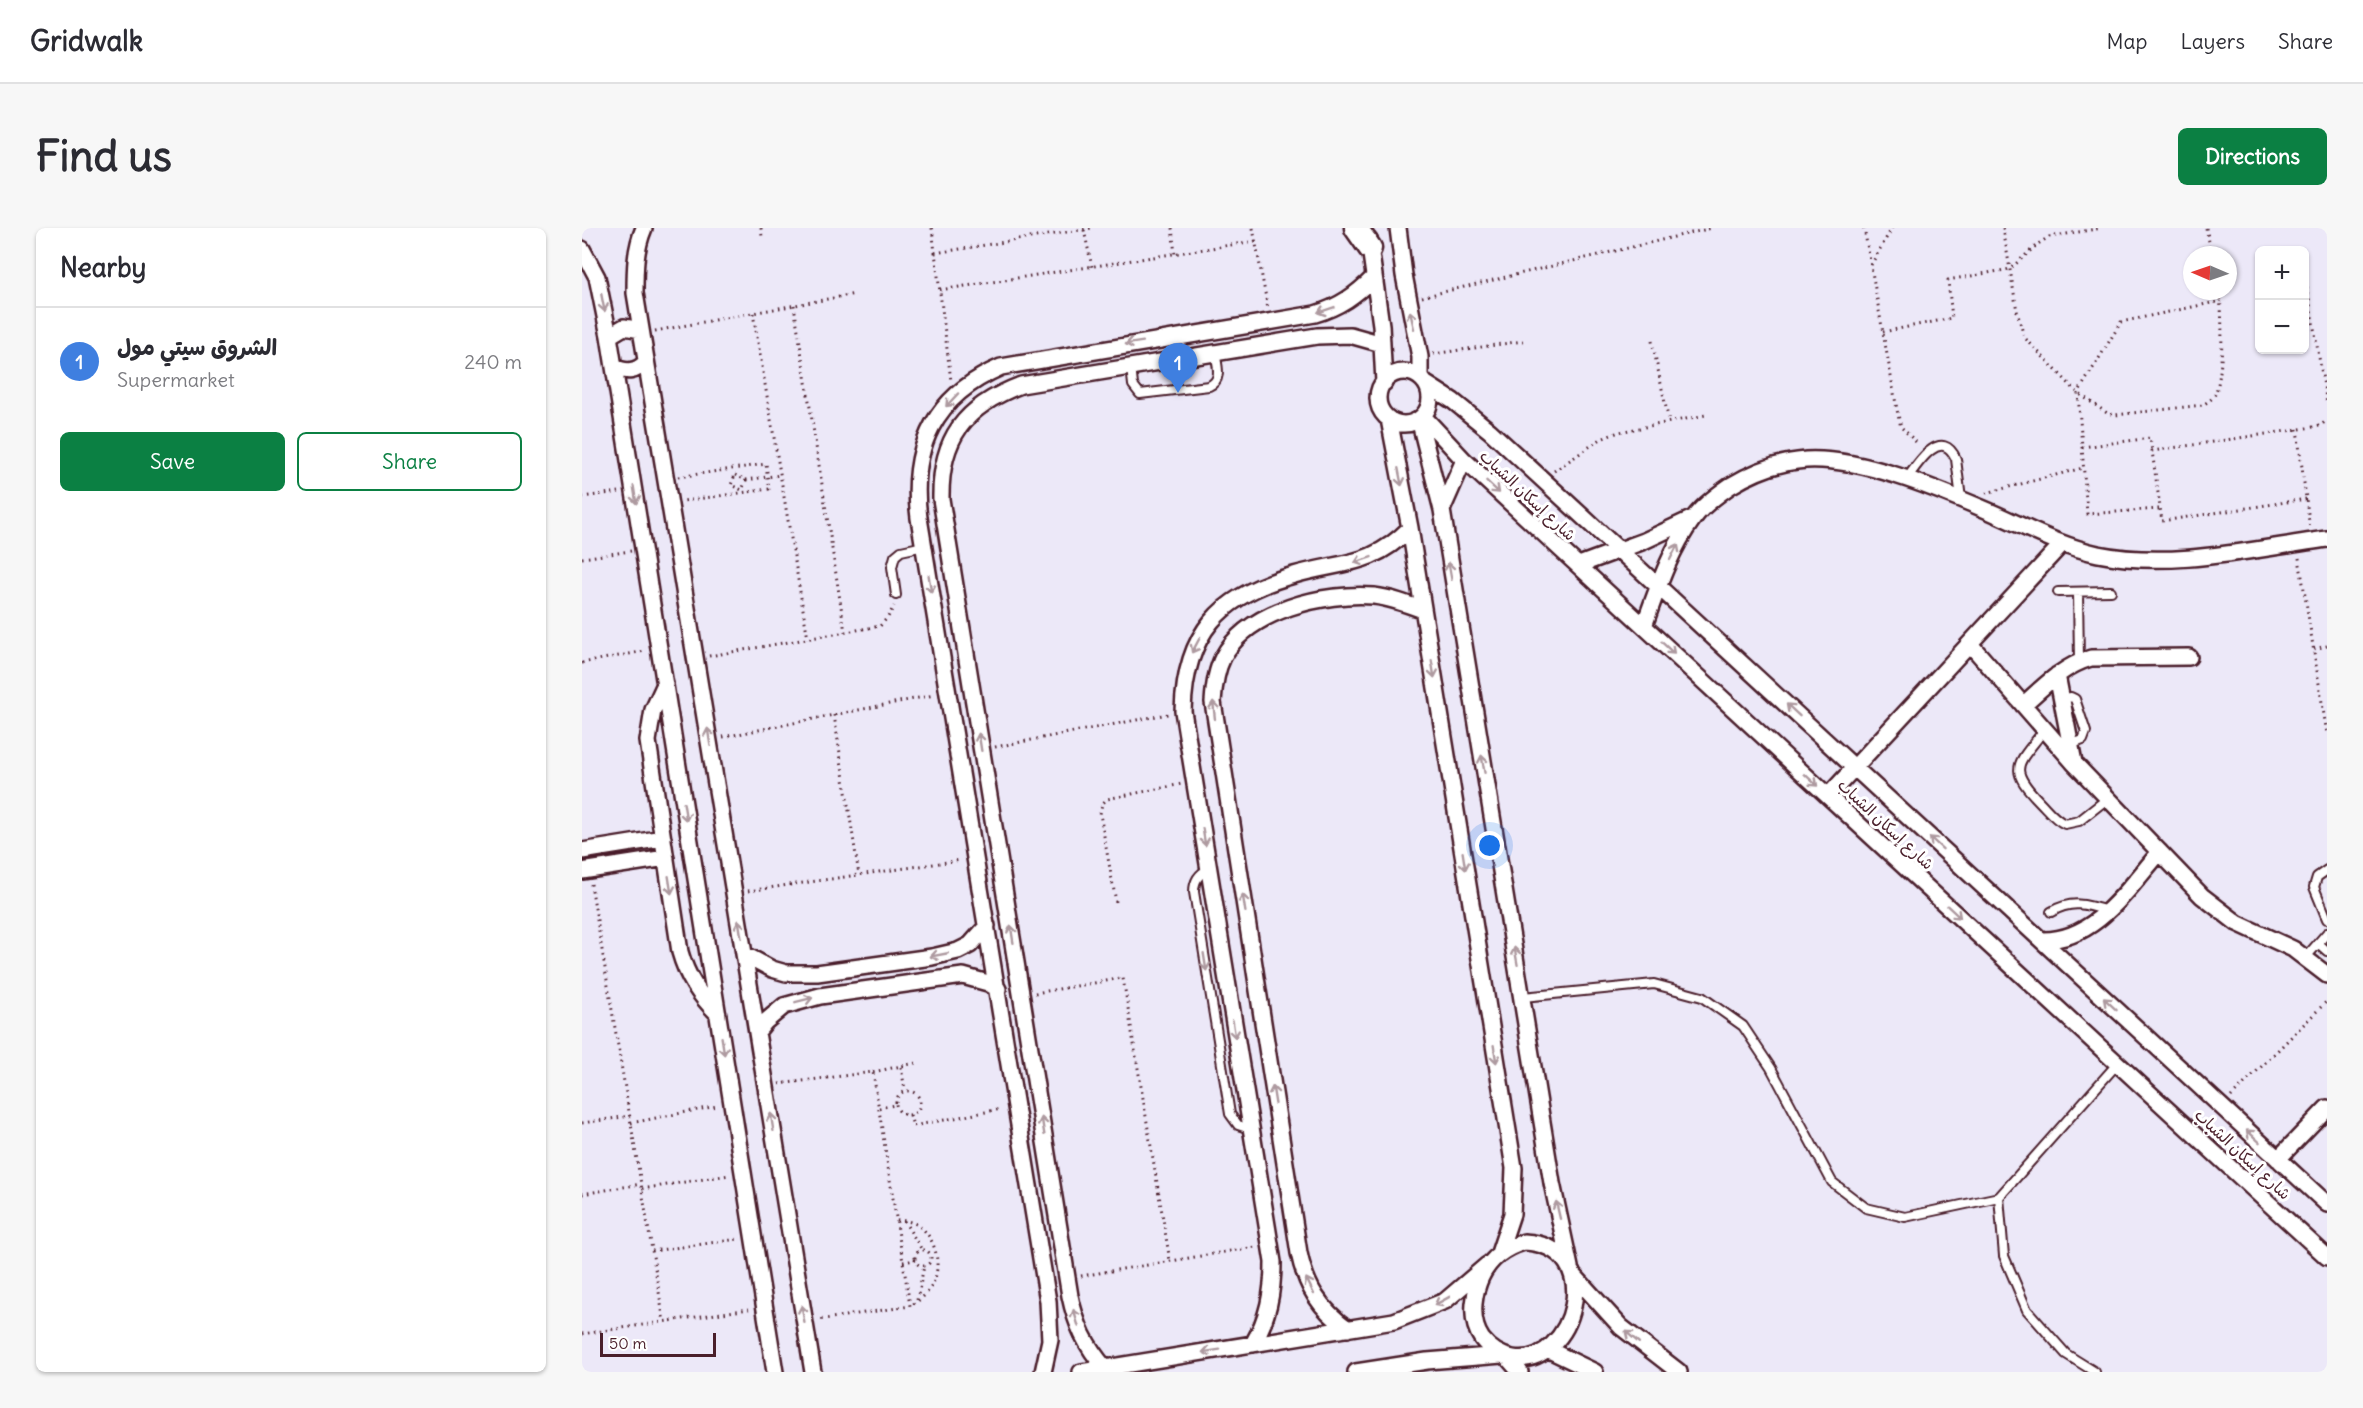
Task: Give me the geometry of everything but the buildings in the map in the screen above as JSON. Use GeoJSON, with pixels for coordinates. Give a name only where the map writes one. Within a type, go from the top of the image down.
{"type":"FeatureCollection","features":[{"type":"Feature","properties":{"kind":"street"},"geometry":{"type":"LineString","coordinates":[[644,228],[634,266],[635,293],[813,1372]]}},
{"type":"Feature","properties":{"kind":"street"},"geometry":{"type":"LineString","coordinates":[[1356,228],[1369,238],[1382,344],[1384,383]]}},
{"type":"Feature","properties":{"kind":"street"},"geometry":{"type":"LineString","coordinates":[[1389,419],[1404,424],[1421,418],[1429,406],[1430,398],[1422,380],[1398,228]]}},
{"type":"Feature","properties":{"kind":"street"},"geometry":{"type":"LineString","coordinates":[[582,249],[597,277],[609,336],[775,1372]]}},
{"type":"Feature","properties":{"kind":"street"},"geometry":{"type":"LineString","coordinates":[[1043,1372],[1050,1340],[1050,1321],[1018,1106],[916,494],[921,451],[940,413],[954,397],[984,374],[1001,367],[1332,309],[1347,301],[1374,278]]}},
{"type":"Feature","properties":{"kind":"street"},"geometry":{"type":"LineString","coordinates":[[609,336],[624,327],[642,332]]}},
{"type":"Feature","properties":{"kind":"street"},"geometry":{"type":"LineString","coordinates":[[1105,1368],[1081,1335],[1074,1316],[941,499],[941,475],[947,450],[959,428],[976,408],[997,394],[1021,385],[1333,334],[1366,338],[1382,344]]}},
{"type":"Feature","properties":{"kind":"street"},"geometry":{"type":"LineString","coordinates":[[614,367],[622,371],[631,371],[640,368],[646,362]]}},
{"type":"Feature","properties":{"kind":"street"},"geometry":{"type":"LineString","coordinates":[[1422,380],[1404,372],[1396,374],[1384,383],[1380,390],[1380,406],[1389,419],[1410,528],[1514,1168],[1512,1214],[1499,1253]]}},
{"type":"Feature","properties":{"kind":"street","name":"شارع إسكان الشباب"},"geometry":{"type":"LineString","coordinates":[[1422,380],[1467,412],[1620,550],[2327,1204]]}},
{"type":"Feature","properties":{"kind":"street"},"geometry":{"type":"LineString","coordinates":[[1356,1372],[1427,1361],[1504,1356],[1524,1359],[1545,1350],[1557,1340],[1571,1316],[1574,1303],[1571,1270],[1552,1183],[1442,510],[1421,418]]}},
{"type":"Feature","properties":{"kind":"street","name":"شارع إسكان الشباب"},"geometry":{"type":"LineString","coordinates":[[1421,418],[2118,1063],[2325,1250]]}},
{"type":"Feature","properties":{"kind":"street"},"geometry":{"type":"LineString","coordinates":[[1442,510],[1464,460]]}},
{"type":"Feature","properties":{"kind":"street"},"geometry":{"type":"LineString","coordinates":[[1644,626],[1676,547],[1693,518],[1717,495],[1744,477],[1774,466],[1806,460],[1837,462],[1906,480],[1961,499],[2062,544],[2098,554],[2167,559],[2327,539]]}},
{"type":"Feature","properties":{"kind":"street"},"geometry":{"type":"LineString","coordinates":[[1578,565],[1620,550],[1693,518]]}},
{"type":"Feature","properties":{"kind":"street"},"geometry":{"type":"LineString","coordinates":[[1253,1344],[1261,1329],[1272,1296],[1273,1262],[1183,711],[1184,681],[1191,656],[1203,632],[1220,612],[1240,596],[1295,575],[1354,563],[1375,555],[1388,548],[1410,528]]}},
{"type":"Feature","properties":{"kind":"street"},"geometry":{"type":"LineString","coordinates":[[1828,796],[2062,544]]}},
{"type":"Feature","properties":{"kind":"street"},"geometry":{"type":"LineString","coordinates":[[1348,1329],[1320,1304],[1310,1288],[1301,1261],[1213,702],[1215,679],[1224,657],[1237,638],[1255,623],[1276,613],[1328,597],[1352,595],[1376,596],[1400,601],[1423,610]]}},
{"type":"Feature","properties":{"kind":"street"},"geometry":{"type":"LineString","coordinates":[[1970,644],[2074,763],[2219,911],[2237,923],[2306,957],[2327,975]]}},
{"type":"Feature","properties":{"kind":"street"},"geometry":{"type":"LineString","coordinates":[[2023,705],[2057,675],[2091,658],[2189,657]]}},
{"type":"Feature","properties":{"kind":"street"},"geometry":{"type":"LineString","coordinates":[[2057,675],[2074,763]]}},
{"type":"Feature","properties":{"kind":"street"},"geometry":{"type":"LineString","coordinates":[[665,684],[653,710],[648,741],[680,952],[685,970],[694,986],[718,1014]]}},
{"type":"Feature","properties":{"kind":"street"},"geometry":{"type":"LineString","coordinates":[[582,851],[663,838]]}},
{"type":"Feature","properties":{"kind":"street"},"geometry":{"type":"LineString","coordinates":[[2042,940],[2058,941],[2076,935],[2107,912],[2160,852]]}},
{"type":"Feature","properties":{"kind":"street"},"geometry":{"type":"LineString","coordinates":[[585,871],[666,858]]}},
{"type":"Feature","properties":{"kind":"street"},"geometry":{"type":"LineString","coordinates":[[744,954],[779,971],[801,974],[817,973],[958,951],[970,945],[987,926]]}},
{"type":"Feature","properties":{"kind":"street"},"geometry":{"type":"LineString","coordinates":[[757,1032],[784,1006],[820,996],[963,976],[982,980],[999,989]]}},
{"type":"Feature","properties":{"kind":"street"},"geometry":{"type":"LineString","coordinates":[[2278,1159],[2327,1108]]}},
{"type":"Feature","properties":{"kind":"street"},"geometry":{"type":"LineString","coordinates":[[1081,1372],[1394,1321],[1444,1302],[1499,1253],[1511,1246],[1524,1242],[1538,1242],[1551,1247],[1562,1256],[1571,1270],[1621,1326],[1679,1372]]}},
{"type":"Feature","properties":{"kind":"street"},"geometry":{"type":"LineString","coordinates":[[1487,1265],[1479,1279],[1475,1295],[1475,1324],[1485,1342],[1520,1372]]}},
{"type":"Feature","properties":{"kind":"street"},"geometry":{"type":"LineString","coordinates":[[1545,1350],[1570,1372]]}},
{"type":"Feature","properties":{"kind":"street"},"geometry":{"type":"LineString","coordinates":[[1545,1350],[1595,1372]]}},
{"type":"Feature","properties":{"kind":"lane"},"geometry":{"type":"LineString","coordinates":[[1131,367],[1134,389],[1143,395],[1209,386],[1218,378],[1215,352]]}},
{"type":"Feature","properties":{"kind":"lane"},"geometry":{"type":"LineString","coordinates":[[1906,480],[1930,449],[1941,446],[1954,454],[1961,499]]}},
{"type":"Feature","properties":{"kind":"lane"},"geometry":{"type":"LineString","coordinates":[[896,595],[892,563],[895,555],[901,551],[924,546]]}},
{"type":"Feature","properties":{"kind":"lane"},"geometry":{"type":"LineString","coordinates":[[2058,592],[2111,591]]}},
{"type":"Feature","properties":{"kind":"lane"},"geometry":{"type":"LineString","coordinates":[[2078,592],[2079,662]]}},
{"type":"Feature","properties":{"kind":"lane"},"geometry":{"type":"LineString","coordinates":[[2044,730],[2021,761],[2019,774],[2024,786],[2065,824],[2079,821],[2107,798]]}},
{"type":"Feature","properties":{"kind":"lane"},"geometry":{"type":"LineString","coordinates":[[2327,870],[2317,877],[2314,886],[2327,919]]}},
{"type":"Feature","properties":{"kind":"lane"},"geometry":{"type":"LineString","coordinates":[[2051,912],[2074,903],[2086,904],[2107,912]]}},
{"type":"Feature","properties":{"kind":"lane"},"geometry":{"type":"LineString","coordinates":[[2306,957],[2327,933]]}},
{"type":"Feature","properties":{"kind":"lane"},"geometry":{"type":"LineString","coordinates":[[2318,943],[2327,951]]}},
{"type":"Feature","properties":{"kind":"lane"},"geometry":{"type":"LineString","coordinates":[[1522,997],[1654,984],[1702,997],[1743,1026],[1771,1068],[1832,1182],[1866,1208],[1905,1217],[1999,1197],[2118,1063]]}},
{"type":"Feature","properties":{"kind":"lane"},"geometry":{"type":"LineString","coordinates":[[1999,1197],[2004,1256],[2027,1310],[2066,1354],[2095,1372]]}},
{"type":"Feature","properties":{"kind":"path"},"geometry":{"type":"LineString","coordinates":[[761,228],[762,237]]}},
{"type":"Feature","properties":{"kind":"path"},"geometry":{"type":"LineString","coordinates":[[932,228],[954,397]]}},
{"type":"Feature","properties":{"kind":"path"},"geometry":{"type":"LineString","coordinates":[[935,253],[1093,228]]}},
{"type":"Feature","properties":{"kind":"path"},"geometry":{"type":"LineString","coordinates":[[1172,228],[1175,254]]}},
{"type":"Feature","properties":{"kind":"path"},"geometry":{"type":"LineString","coordinates":[[1253,228],[1271,321]]}},
{"type":"Feature","properties":{"kind":"path"},"geometry":{"type":"LineString","coordinates":[[1408,300],[1712,228]]}},
{"type":"Feature","properties":{"kind":"path"},"geometry":{"type":"LineString","coordinates":[[1864,228],[1901,427],[1926,453]]}},
{"type":"Feature","properties":{"kind":"path"},"geometry":{"type":"LineString","coordinates":[[1871,265],[1892,228]]}},
{"type":"Feature","properties":{"kind":"path"},"geometry":{"type":"LineString","coordinates":[[2004,228],[2017,311],[2025,337],[2078,393],[2107,413],[2115,415],[2203,405],[2210,401],[2217,387],[2223,321],[2221,301],[2121,321],[2078,393],[2087,514],[2160,508]]}},
{"type":"Feature","properties":{"kind":"path"},"geometry":{"type":"LineString","coordinates":[[1883,332],[1952,318],[1948,280],[2010,269],[2049,237],[2102,228]]}},
{"type":"Feature","properties":{"kind":"path"},"geometry":{"type":"LineString","coordinates":[[2206,228],[2210,246]]}},
{"type":"Feature","properties":{"kind":"path"},"geometry":{"type":"LineString","coordinates":[[1084,229],[1092,267]]}},
{"type":"Feature","properties":{"kind":"path"},"geometry":{"type":"LineString","coordinates":[[940,290],[1256,241]]}},
{"type":"Feature","properties":{"kind":"path"},"geometry":{"type":"LineString","coordinates":[[642,332],[855,294]]}},
{"type":"Feature","properties":{"kind":"path"},"geometry":{"type":"LineString","coordinates":[[2309,298],[2327,404]]}},
{"type":"Feature","properties":{"kind":"path"},"geometry":{"type":"LineString","coordinates":[[794,305],[845,632]]}},
{"type":"Feature","properties":{"kind":"path"},"geometry":{"type":"LineString","coordinates":[[753,313],[808,639]]}},
{"type":"Feature","properties":{"kind":"path"},"geometry":{"type":"LineString","coordinates":[[1420,357],[1523,341]]}},
{"type":"Feature","properties":{"kind":"path"},"geometry":{"type":"LineString","coordinates":[[1653,341],[1669,423]]}},
{"type":"Feature","properties":{"kind":"path"},"geometry":{"type":"LineString","coordinates":[[1542,479],[1600,439],[1619,432],[1706,415]]}},
{"type":"Feature","properties":{"kind":"path"},"geometry":{"type":"LineString","coordinates":[[2152,451],[2320,426],[2327,420]]}},
{"type":"Feature","properties":{"kind":"path"},"geometry":{"type":"LineString","coordinates":[[2297,429],[2306,499],[2304,542],[2313,649],[2327,734]]}},
{"type":"Feature","properties":{"kind":"path"},"geometry":{"type":"LineString","coordinates":[[2082,447],[2150,438],[2162,521],[2306,499]]}},
{"type":"Feature","properties":{"kind":"path"},"geometry":{"type":"LineString","coordinates":[[666,478],[766,464],[770,489],[742,491],[670,503]]}},
{"type":"Feature","properties":{"kind":"path"},"geometry":{"type":"LineString","coordinates":[[1961,499],[2083,468]]}},
{"type":"Feature","properties":{"kind":"path"},"geometry":{"type":"LineString","coordinates":[[735,469],[731,485],[742,491]]}},
{"type":"Feature","properties":{"kind":"path"},"geometry":{"type":"LineString","coordinates":[[735,475],[746,480],[780,475]]}},
{"type":"Feature","properties":{"kind":"path"},"geometry":{"type":"LineString","coordinates":[[742,491],[746,480]]}},
{"type":"Feature","properties":{"kind":"path"},"geometry":{"type":"LineString","coordinates":[[582,497],[634,489]]}},
{"type":"Feature","properties":{"kind":"path"},"geometry":{"type":"LineString","coordinates":[[582,558],[643,549]]}},
{"type":"Feature","properties":{"kind":"path"},"geometry":{"type":"LineString","coordinates":[[696,659],[880,626],[894,607],[896,595]]}},
{"type":"Feature","properties":{"kind":"path"},"geometry":{"type":"LineString","coordinates":[[2313,649],[2327,646]]}},
{"type":"Feature","properties":{"kind":"path"},"geometry":{"type":"LineString","coordinates":[[582,663],[659,648]]}},
{"type":"Feature","properties":{"kind":"path"},"geometry":{"type":"LineString","coordinates":[[709,740],[948,693]]}},
{"type":"Feature","properties":{"kind":"path"},"geometry":{"type":"LineString","coordinates":[[982,750],[1183,711]]}},
{"type":"Feature","properties":{"kind":"path"},"geometry":{"type":"LineString","coordinates":[[834,716],[860,875]]}},
{"type":"Feature","properties":{"kind":"path"},"geometry":{"type":"LineString","coordinates":[[1116,902],[1100,814],[1101,804],[1107,799],[1195,782]]}},
{"type":"Feature","properties":{"kind":"path"},"geometry":{"type":"LineString","coordinates":[[734,893],[976,858]]}},
{"type":"Feature","properties":{"kind":"path"},"geometry":{"type":"LineString","coordinates":[[585,871],[630,1116],[664,1322]]}},
{"type":"Feature","properties":{"kind":"path"},"geometry":{"type":"LineString","coordinates":[[1022,995],[1123,978],[1170,1261]]}},
{"type":"Feature","properties":{"kind":"path"},"geometry":{"type":"LineString","coordinates":[[2221,1107],[2327,1001]]}},
{"type":"Feature","properties":{"kind":"path"},"geometry":{"type":"LineString","coordinates":[[766,1086],[916,1064]]}},
{"type":"Feature","properties":{"kind":"path"},"geometry":{"type":"LineString","coordinates":[[901,1066],[905,1090]]}},
{"type":"Feature","properties":{"kind":"path"},"geometry":{"type":"LineString","coordinates":[[873,1072],[910,1306]]}},
{"type":"Feature","properties":{"kind":"path"},"geometry":{"type":"LineString","coordinates":[[905,1090],[914,1092],[920,1100],[918,1110],[910,1115],[901,1113],[895,1105],[897,1096],[905,1090]]}},
{"type":"Feature","properties":{"kind":"path"},"geometry":{"type":"LineString","coordinates":[[631,1123],[732,1103]]}},
{"type":"Feature","properties":{"kind":"path"},"geometry":{"type":"LineString","coordinates":[[879,1108],[895,1105]]}},
{"type":"Feature","properties":{"kind":"path"},"geometry":{"type":"LineString","coordinates":[[910,1115],[913,1126],[1018,1106]]}},
{"type":"Feature","properties":{"kind":"path"},"geometry":{"type":"LineString","coordinates":[[582,1123],[630,1116]]}},
{"type":"Feature","properties":{"kind":"path"},"geometry":{"type":"LineString","coordinates":[[582,1194],[743,1172]]}},
{"type":"Feature","properties":{"kind":"path"},"geometry":{"type":"LineString","coordinates":[[904,1220],[922,1250],[929,1253],[931,1257]]}},
{"type":"Feature","properties":{"kind":"path"},"geometry":{"type":"LineString","coordinates":[[804,1322],[910,1306],[925,1296],[937,1272],[937,1256],[922,1228],[912,1221],[896,1222]]}},
{"type":"Feature","properties":{"kind":"path"},"geometry":{"type":"LineString","coordinates":[[652,1251],[753,1237]]}},
{"type":"Feature","properties":{"kind":"path"},"geometry":{"type":"LineString","coordinates":[[1068,1278],[1270,1245]]}},
{"type":"Feature","properties":{"kind":"path"},"geometry":{"type":"LineString","coordinates":[[916,1260],[916,1256],[922,1250]]}},
{"type":"Feature","properties":{"kind":"path"},"geometry":{"type":"LineString","coordinates":[[931,1257],[937,1256]]}},
{"type":"Feature","properties":{"kind":"path"},"geometry":{"type":"LineString","coordinates":[[916,1302],[924,1266],[929,1263],[931,1257]]}},
{"type":"Feature","properties":{"kind":"path"},"geometry":{"type":"LineString","coordinates":[[903,1262],[916,1260]]}},
{"type":"Feature","properties":{"kind":"path"},"geometry":{"type":"LineString","coordinates":[[916,1260],[924,1266]]}},
{"type":"Feature","properties":{"kind":"path"},"geometry":{"type":"LineString","coordinates":[[582,1334],[765,1307]]}},
{"type":"Feature","properties":{"kind":"place","name":"الشروق سيتي مول"},"geometry":{"type":"Point","coordinates":[1178,393]}}]}
